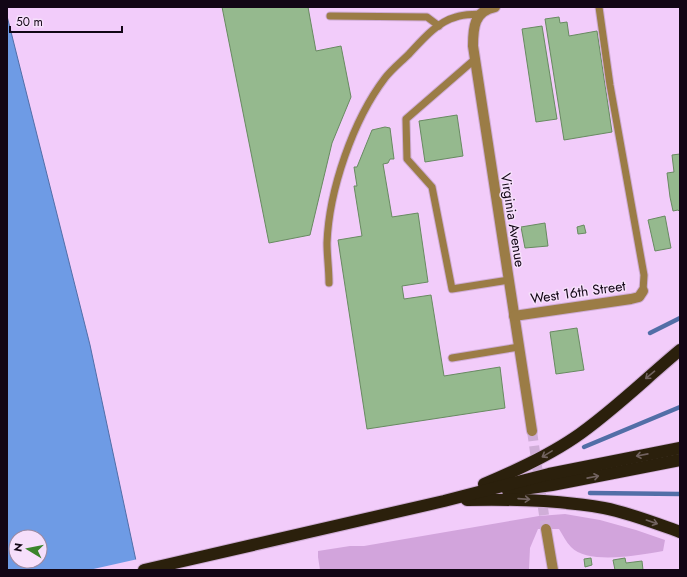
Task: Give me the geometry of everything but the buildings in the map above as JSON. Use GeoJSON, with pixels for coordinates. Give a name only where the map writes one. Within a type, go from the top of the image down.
{"type":"FeatureCollection","features":[{"type":"Feature","properties":{"kind":"highway"},"geometry":{"type":"LineString","coordinates":[[444,501],[543,457],[574,437],[607,412],[680,350]]}},
{"type":"Feature","properties":{"kind":"highway"},"geometry":{"type":"LineString","coordinates":[[144,570],[444,501],[549,474],[680,448]]}},
{"type":"Feature","properties":{"kind":"highway"},"geometry":{"type":"LineString","coordinates":[[444,501],[552,485],[680,460]]}},
{"type":"Feature","properties":{"kind":"highway"},"geometry":{"type":"LineString","coordinates":[[444,501],[511,499],[574,503],[631,514],[680,532]]}},
{"type":"Feature","properties":{"kind":"street"},"geometry":{"type":"LineString","coordinates":[[480,14],[485,10],[495,7]]}},
{"type":"Feature","properties":{"kind":"street","name":"Virginia Avenue"},"geometry":{"type":"LineString","coordinates":[[480,14],[475,24],[473,34],[474,60],[532,431]]}},
{"type":"Feature","properties":{"kind":"street","name":"West 16th Street"},"geometry":{"type":"LineString","coordinates":[[514,316],[631,299],[639,297],[643,291]]}},
{"type":"Feature","properties":{"kind":"street"},"geometry":{"type":"LineString","coordinates":[[546,529],[553,570]]}},
{"type":"Feature","properties":{"kind":"lane"},"geometry":{"type":"LineString","coordinates":[[599,7],[610,85],[644,276],[643,291]]}},
{"type":"Feature","properties":{"kind":"lane"},"geometry":{"type":"LineString","coordinates":[[329,283],[327,243],[330,216],[338,179],[350,143],[365,109],[386,77],[430,33],[439,26],[456,17],[480,14]]}},
{"type":"Feature","properties":{"kind":"lane"},"geometry":{"type":"LineString","coordinates":[[330,16],[427,16],[439,26]]}},
{"type":"Feature","properties":{"kind":"lane"},"geometry":{"type":"LineString","coordinates":[[474,60],[406,119],[407,159],[432,187],[452,289],[508,280]]}},
{"type":"Feature","properties":{"kind":"lane"},"geometry":{"type":"LineString","coordinates":[[452,358],[519,347]]}},
{"type":"Feature","properties":{"kind":"shaded area"},"geometry":{"type":"Polygon","coordinates":[[[565,514],[600,520],[665,540],[663,551],[641,555],[615,557],[589,556],[579,553],[571,547],[559,529],[538,529],[530,548],[529,569],[526,570],[320,570],[318,551],[350,546],[364,546],[539,516],[565,514]]]}},
{"type":"Feature","properties":{"kind":"water"},"geometry":{"type":"Polygon","coordinates":[[[7,16],[90,345],[138,570],[7,570],[7,16]]]}},
{"type":"Feature","properties":{"kind":"pier"},"geometry":{"type":"Polygon","coordinates":[[[138,559],[140,570],[89,570],[138,559]]]}},
{"type":"Feature","properties":{"kind":"waterway"},"geometry":{"type":"LineString","coordinates":[[650,333],[680,318]]}},
{"type":"Feature","properties":{"kind":"waterway"},"geometry":{"type":"LineString","coordinates":[[584,447],[680,407]]}},
{"type":"Feature","properties":{"kind":"waterway"},"geometry":{"type":"LineString","coordinates":[[590,493],[680,494]]}},
{"type":"Feature","properties":{"kind":"tunnel"},"geometry":{"type":"LineString","coordinates":[[532,431],[546,529]]}}]}
